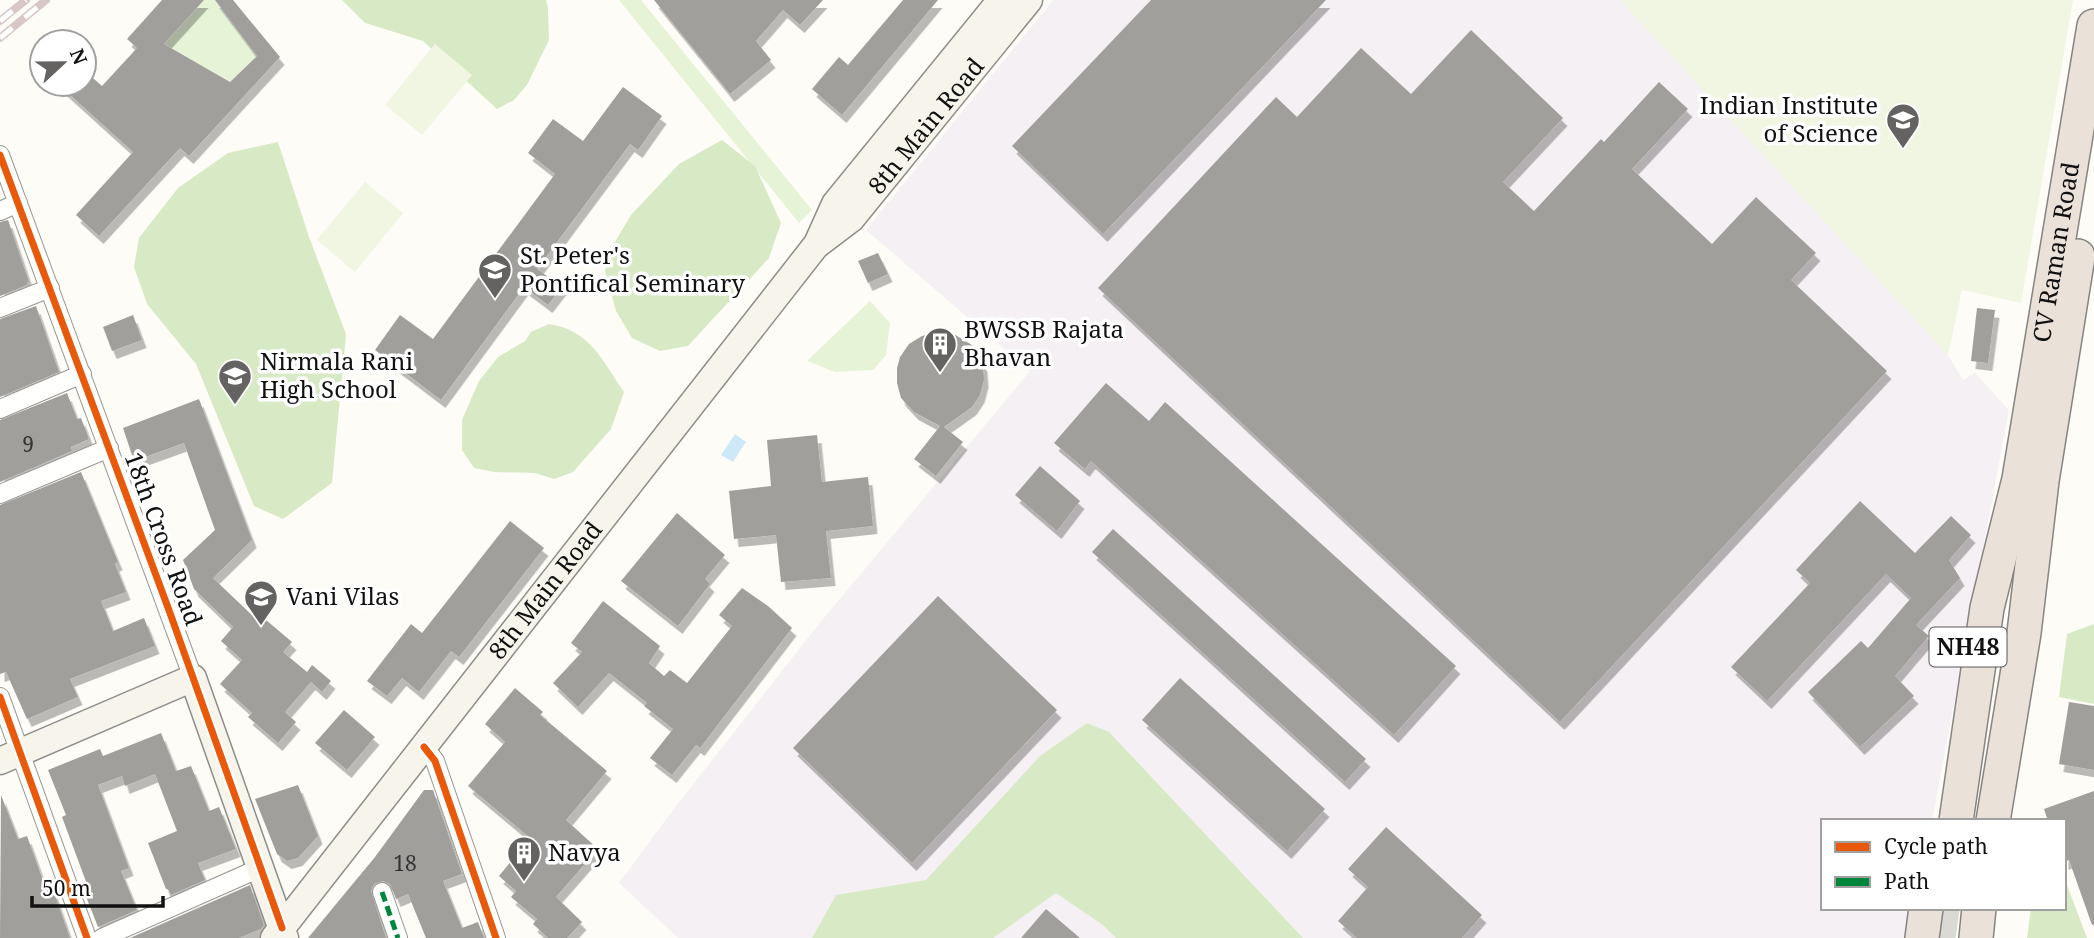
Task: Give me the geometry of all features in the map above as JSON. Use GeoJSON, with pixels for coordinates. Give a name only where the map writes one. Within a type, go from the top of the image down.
{"type":"FeatureCollection","features":[{"type":"Feature","properties":{"kind":"highway","name":"CV Raman Road"},"geometry":{"type":"LineString","coordinates":[[2031,480],[2094,26]]}},
{"type":"Feature","properties":{"kind":"highway","name":"CV Raman Road"},"geometry":{"type":"LineString","coordinates":[[2031,480],[2094,156]]}},
{"type":"Feature","properties":{"kind":"highway","name":"NH48"},"geometry":{"type":"LineString","coordinates":[[1940,819],[1975,601],[2031,480]]}},
{"type":"Feature","properties":{"kind":"highway","name":"NH48"},"geometry":{"type":"LineString","coordinates":[[1993,819],[2024,633],[2031,480]]}},
{"type":"Feature","properties":{"kind":"highway"},"geometry":{"type":"LineString","coordinates":[[1956,819],[1987,608],[2031,480]]}},
{"type":"Feature","properties":{"kind":"highway"},"geometry":{"type":"LineString","coordinates":[[1971,819],[2031,480]]}},
{"type":"Feature","properties":{"kind":"highway"},"geometry":{"type":"LineString","coordinates":[[1922,938],[1926,910]]}},
{"type":"Feature","properties":{"kind":"highway"},"geometry":{"type":"LineString","coordinates":[[1976,938],[1979,910]]}},
{"type":"Feature","properties":{"kind":"main road","name":"8th Main Road"},"geometry":{"type":"LineString","coordinates":[[280,935],[817,244],[835,204],[1001,0]]}},
{"type":"Feature","properties":{"kind":"main road","name":"8th Main Road"},"geometry":{"type":"LineString","coordinates":[[817,244],[852,219],[1029,0]]}},
{"type":"Feature","properties":{"kind":"main road"},"geometry":{"type":"LineString","coordinates":[[10,756],[193,678]]}},
{"type":"Feature","properties":{"kind":"main road","name":"18th Cross Road"},"geometry":{"type":"LineString","coordinates":[[193,678],[261,868],[280,935]]}},
{"type":"Feature","properties":{"kind":"street","name":"18th Cross Road"},"geometry":{"type":"LineString","coordinates":[[0,155],[193,678]]}},
{"type":"Feature","properties":{"kind":"street"},"geometry":{"type":"LineString","coordinates":[[0,211],[18,203]]}},
{"type":"Feature","properties":{"kind":"street"},"geometry":{"type":"LineString","coordinates":[[0,308],[50,288]]}},
{"type":"Feature","properties":{"kind":"street"},"geometry":{"type":"LineString","coordinates":[[0,409],[82,374]]}},
{"type":"Feature","properties":{"kind":"street"},"geometry":{"type":"LineString","coordinates":[[0,494],[109,448]]}},
{"type":"Feature","properties":{"kind":"street"},"geometry":{"type":"LineString","coordinates":[[0,697],[10,756],[87,938]]}},
{"type":"Feature","properties":{"kind":"street"},"geometry":{"type":"LineString","coordinates":[[424,747],[435,761],[496,938]]}},
{"type":"Feature","properties":{"kind":"street"},"geometry":{"type":"LineString","coordinates":[[102,938],[261,868]]}},
{"type":"Feature","properties":{"kind":"street"},"geometry":{"type":"LineString","coordinates":[[382,892],[398,938]]}},
{"type":"Feature","properties":{"kind":"shaded area"},"geometry":{"type":"Polygon","coordinates":[[[1053,0],[1620,0],[1948,355],[1963,380],[1975,373],[2009,410],[1932,819],[1821,819],[1821,910],[1916,910],[1910,938],[678,938],[619,883],[818,625],[1030,371],[866,230],[1053,0]]]}},
{"type":"Feature","properties":{"kind":"green space"},"geometry":{"type":"Polygon","coordinates":[[[204,0],[215,0],[257,56],[230,82],[164,44],[204,0]]]}},
{"type":"Feature","properties":{"kind":"green space"},"geometry":{"type":"Polygon","coordinates":[[[342,0],[546,0],[549,40],[527,85],[514,100],[497,109],[423,41],[365,23],[342,0]]]}},
{"type":"Feature","properties":{"kind":"green space"},"geometry":{"type":"Polygon","coordinates":[[[619,0],[641,0],[812,210],[799,223],[619,0]]]}},
{"type":"Feature","properties":{"kind":"green space","name":"Indian Institute of Science"},"geometry":{"type":"Polygon","coordinates":[[[1620,0],[2073,0],[2021,303],[1962,290],[1948,355],[1620,0]]]}},
{"type":"Feature","properties":{"kind":"green space"},"geometry":{"type":"Polygon","coordinates":[[[435,44],[472,75],[422,135],[385,105],[435,44]]]}},
{"type":"Feature","properties":{"kind":"green space"},"geometry":{"type":"Polygon","coordinates":[[[722,140],[755,166],[781,223],[769,258],[688,346],[660,351],[632,338],[616,311],[605,271],[609,252],[631,215],[679,164],[722,140]]]}},
{"type":"Feature","properties":{"kind":"green space"},"geometry":{"type":"Polygon","coordinates":[[[278,142],[309,237],[346,334],[332,483],[283,519],[254,506],[196,364],[147,304],[134,267],[139,238],[178,188],[228,153],[278,142]]]}},
{"type":"Feature","properties":{"kind":"green space"},"geometry":{"type":"Polygon","coordinates":[[[365,182],[403,213],[355,272],[317,240],[365,182]]]}},
{"type":"Feature","properties":{"kind":"green space"},"geometry":{"type":"Polygon","coordinates":[[[870,301],[890,323],[886,355],[873,370],[835,372],[807,361],[870,301]]]}},
{"type":"Feature","properties":{"kind":"green space"},"geometry":{"type":"Polygon","coordinates":[[[549,324],[575,333],[594,348],[624,392],[611,429],[573,472],[554,479],[535,473],[494,472],[474,468],[462,450],[462,420],[479,381],[498,357],[525,341],[531,332],[549,324]]]}},
{"type":"Feature","properties":{"kind":"green space"},"geometry":{"type":"Polygon","coordinates":[[[2094,624],[2094,704],[2059,697],[2067,634],[2094,624]]]}},
{"type":"Feature","properties":{"kind":"green space"},"geometry":{"type":"Polygon","coordinates":[[[1087,723],[1109,732],[1303,938],[1116,938],[1103,925],[1056,893],[993,938],[812,938],[836,895],[926,880],[1040,756],[1087,723]]]}},
{"type":"Feature","properties":{"kind":"green space"},"geometry":{"type":"Polygon","coordinates":[[[2066,882],[2087,938],[2027,938],[2031,910],[2066,910],[2066,882]]]}},
{"type":"Feature","properties":{"kind":"water"},"geometry":{"type":"Polygon","coordinates":[[[735,434],[746,442],[733,462],[721,455],[735,434]]]}},
{"type":"Feature","properties":{"kind":"building"},"geometry":{"type":"Polygon","coordinates":[[[162,0],[204,0],[164,44],[230,82],[257,56],[215,0],[233,0],[280,57],[189,156],[180,148],[99,236],[76,215],[133,152],[73,98],[98,98],[98,82],[102,86],[137,48],[127,39],[162,0]]]}},
{"type":"Feature","properties":{"kind":"building"},"geometry":{"type":"Polygon","coordinates":[[[654,0],[823,0],[800,25],[783,10],[756,41],[771,60],[730,94],[654,0]]]}},
{"type":"Feature","properties":{"kind":"building"},"geometry":{"type":"Polygon","coordinates":[[[903,0],[938,0],[842,115],[812,89],[839,57],[848,65],[903,0]]]}},
{"type":"Feature","properties":{"kind":"building"},"geometry":{"type":"Polygon","coordinates":[[[1151,0],[1326,0],[1103,234],[1012,146],[1151,0]]]}},
{"type":"Feature","properties":{"kind":"building"},"geometry":{"type":"Polygon","coordinates":[[[1471,30],[1563,118],[1503,182],[1534,211],[1601,139],[1604,142],[1659,82],[1688,109],[1632,169],[1712,244],[1756,197],[1816,253],[1791,280],[1887,371],[1560,722],[1098,288],[1276,97],[1297,117],[1361,48],[1411,94],[1471,30]]]}},
{"type":"Feature","properties":{"kind":"building"},"geometry":{"type":"Polygon","coordinates":[[[623,87],[662,116],[638,150],[630,144],[537,269],[562,287],[548,305],[524,287],[441,400],[375,350],[400,315],[433,339],[555,174],[528,153],[553,119],[583,141],[623,87]]]}},
{"type":"Feature","properties":{"kind":"building"},"geometry":{"type":"Polygon","coordinates":[[[8,220],[29,282],[0,296],[0,222],[8,220]]]}},
{"type":"Feature","properties":{"kind":"building"},"geometry":{"type":"Polygon","coordinates":[[[878,253],[888,274],[868,283],[858,261],[878,253]]]}},
{"type":"Feature","properties":{"kind":"building"},"geometry":{"type":"Polygon","coordinates":[[[36,306],[59,372],[0,397],[0,319],[36,306]]]}},
{"type":"Feature","properties":{"kind":"building"},"geometry":{"type":"Polygon","coordinates":[[[1977,308],[1995,310],[1988,363],[1971,361],[1977,308]]]}},
{"type":"Feature","properties":{"kind":"building"},"geometry":{"type":"Polygon","coordinates":[[[133,315],[142,340],[112,351],[103,327],[133,315]]]}},
{"type":"Feature","properties":{"kind":"building","name":"BWSSB Rajata Bhavan"},"geometry":{"type":"Polygon","coordinates":[[[937,332],[952,333],[972,345],[983,364],[984,380],[980,395],[972,407],[944,427],[963,442],[936,476],[914,459],[940,426],[914,412],[901,398],[897,368],[900,357],[909,344],[922,336],[937,332]]]}},
{"type":"Feature","properties":{"kind":"building"},"geometry":{"type":"Polygon","coordinates":[[[1106,383],[1149,421],[1165,402],[1456,666],[1394,735],[1091,461],[1085,469],[1054,443],[1106,383]]]}},
{"type":"Feature","properties":{"kind":"building"},"geometry":{"type":"Polygon","coordinates":[[[67,393],[77,419],[81,418],[89,439],[71,447],[72,451],[0,482],[0,420],[67,393]]]}},
{"type":"Feature","properties":{"kind":"building"},"geometry":{"type":"Polygon","coordinates":[[[199,399],[252,540],[213,578],[255,618],[259,614],[292,642],[283,652],[307,672],[312,665],[331,681],[322,692],[311,682],[285,712],[296,722],[278,743],[248,717],[252,713],[220,684],[242,660],[221,641],[233,627],[194,589],[183,560],[215,530],[184,443],[134,461],[123,428],[199,399]]]}},
{"type":"Feature","properties":{"kind":"building"},"geometry":{"type":"Polygon","coordinates":[[[817,435],[822,482],[868,477],[873,526],[826,531],[831,578],[781,582],[776,535],[734,539],[729,491],[771,486],[767,440],[817,435]]]}},
{"type":"Feature","properties":{"kind":"building"},"geometry":{"type":"Polygon","coordinates":[[[1040,466],[1080,501],[1057,531],[1015,495],[1040,466]]]}},
{"type":"Feature","properties":{"kind":"building"},"geometry":{"type":"Polygon","coordinates":[[[81,472],[118,562],[115,564],[126,592],[101,601],[113,631],[144,618],[155,646],[70,679],[78,697],[27,719],[6,672],[0,674],[0,505],[81,472]]]}},
{"type":"Feature","properties":{"kind":"building"},"geometry":{"type":"Polygon","coordinates":[[[1860,501],[1915,553],[1951,516],[1971,535],[1949,560],[1960,578],[1916,625],[1929,636],[1895,676],[1914,696],[1860,747],[1808,692],[1861,641],[1868,648],[1911,598],[1886,574],[1767,701],[1731,667],[1810,583],[1796,570],[1860,501]]]}},
{"type":"Feature","properties":{"kind":"building"},"geometry":{"type":"Polygon","coordinates":[[[677,513],[725,555],[705,579],[710,584],[678,626],[621,581],[677,513]]]}},
{"type":"Feature","properties":{"kind":"building"},"geometry":{"type":"Polygon","coordinates":[[[510,521],[544,548],[459,657],[451,651],[419,692],[402,678],[387,696],[367,681],[411,624],[422,633],[510,521]]]}},
{"type":"Feature","properties":{"kind":"building"},"geometry":{"type":"Polygon","coordinates":[[[1113,529],[1366,759],[1345,782],[1092,552],[1113,529]]]}},
{"type":"Feature","properties":{"kind":"building"},"geometry":{"type":"Polygon","coordinates":[[[742,588],[768,606],[792,628],[700,748],[696,745],[672,775],[650,758],[673,729],[644,706],[647,703],[609,673],[578,707],[553,683],[582,652],[571,643],[603,601],[660,646],[649,663],[664,676],[670,670],[687,683],[732,626],[719,615],[742,588]]]}},
{"type":"Feature","properties":{"kind":"building"},"geometry":{"type":"Polygon","coordinates":[[[938,596],[1057,710],[912,863],[793,748],[938,596]]]}},
{"type":"Feature","properties":{"kind":"building"},"geometry":{"type":"Polygon","coordinates":[[[1180,678],[1325,809],[1287,851],[1142,720],[1180,678]]]}},
{"type":"Feature","properties":{"kind":"building"},"geometry":{"type":"Polygon","coordinates":[[[515,688],[543,712],[540,715],[607,771],[566,820],[598,849],[556,897],[582,922],[567,938],[548,938],[533,924],[537,919],[511,897],[516,891],[499,876],[530,838],[468,786],[505,742],[485,724],[515,688]]]}},
{"type":"Feature","properties":{"kind":"building"},"geometry":{"type":"Polygon","coordinates":[[[2069,702],[2094,706],[2094,770],[2059,764],[2069,702]]]}},
{"type":"Feature","properties":{"kind":"building"},"geometry":{"type":"Polygon","coordinates":[[[344,710],[375,737],[347,770],[315,743],[344,710]]]}},
{"type":"Feature","properties":{"kind":"building"},"geometry":{"type":"Polygon","coordinates":[[[161,733],[176,771],[191,766],[209,811],[219,807],[236,849],[198,863],[205,880],[171,895],[166,889],[148,843],[177,831],[155,774],[125,786],[122,776],[98,785],[129,868],[121,871],[137,910],[98,927],[83,889],[88,887],[62,817],[66,815],[48,770],[100,749],[103,756],[161,733]]]}},
{"type":"Feature","properties":{"kind":"building"},"geometry":{"type":"Polygon","coordinates":[[[298,785],[318,836],[298,858],[287,861],[277,854],[255,799],[298,785]]]}},
{"type":"Feature","properties":{"kind":"building"},"geometry":{"type":"Polygon","coordinates":[[[424,790],[433,790],[462,874],[443,881],[462,928],[478,922],[484,938],[426,938],[408,894],[396,899],[390,884],[383,881],[374,884],[371,891],[386,938],[308,938],[375,857],[424,790]]]}},
{"type":"Feature","properties":{"kind":"building"},"geometry":{"type":"Polygon","coordinates":[[[2094,791],[2092,925],[2069,860],[2066,861],[2066,819],[2047,819],[2044,809],[2094,791]]]}},
{"type":"Feature","properties":{"kind":"building"},"geometry":{"type":"Polygon","coordinates":[[[1,795],[18,839],[27,836],[47,892],[53,890],[70,938],[0,938],[1,795]]]}},
{"type":"Feature","properties":{"kind":"building"},"geometry":{"type":"Polygon","coordinates":[[[1386,827],[1482,915],[1462,938],[1357,938],[1338,921],[1368,887],[1348,869],[1386,827]]]}},
{"type":"Feature","properties":{"kind":"building"},"geometry":{"type":"Polygon","coordinates":[[[250,885],[264,925],[261,929],[239,938],[130,938],[250,885]]]}},
{"type":"Feature","properties":{"kind":"building"},"geometry":{"type":"Polygon","coordinates":[[[1046,909],[1080,938],[1021,938],[1046,909]]]}},
{"type":"Feature","properties":{"kind":"tunnel"},"geometry":{"type":"LineString","coordinates":[[1939,938],[1943,910]]}},
{"type":"Feature","properties":{"kind":"railway"},"geometry":{"type":"LineString","coordinates":[[0,21],[26,0]]}},
{"type":"Feature","properties":{"kind":"railway"},"geometry":{"type":"LineString","coordinates":[[0,38],[46,0]]}},
{"type":"Feature","properties":{"kind":"marked path"},"geometry":{"type":"LineString","coordinates":[[382,892],[398,938]]}},
{"type":"Feature","properties":{"kind":"cycle path"},"geometry":{"type":"LineString","coordinates":[[0,155],[170,613],[282,928]]}},
{"type":"Feature","properties":{"kind":"cycle path"},"geometry":{"type":"LineString","coordinates":[[0,697],[87,938]]}},
{"type":"Feature","properties":{"kind":"cycle path"},"geometry":{"type":"LineString","coordinates":[[424,747],[435,761],[496,938]]}},
{"type":"Feature","properties":{"kind":"place","name":"Indian Institute of Science"},"geometry":{"type":"Point","coordinates":[1903,150]}},
{"type":"Feature","properties":{"kind":"place","name":"St. Peter's Pontifical Seminary"},"geometry":{"type":"Point","coordinates":[495,300]}},
{"type":"Feature","properties":{"kind":"place","name":"BWSSB Rajata Bhavan"},"geometry":{"type":"Point","coordinates":[940,374]}},
{"type":"Feature","properties":{"kind":"place","name":"Nirmala Rani High School"},"geometry":{"type":"Point","coordinates":[235,406]}},
{"type":"Feature","properties":{"kind":"place","name":"Vani Vilas"},"geometry":{"type":"Point","coordinates":[261,627]}},
{"type":"Feature","properties":{"kind":"place","name":"Navya"},"geometry":{"type":"Point","coordinates":[524,883]}}]}
